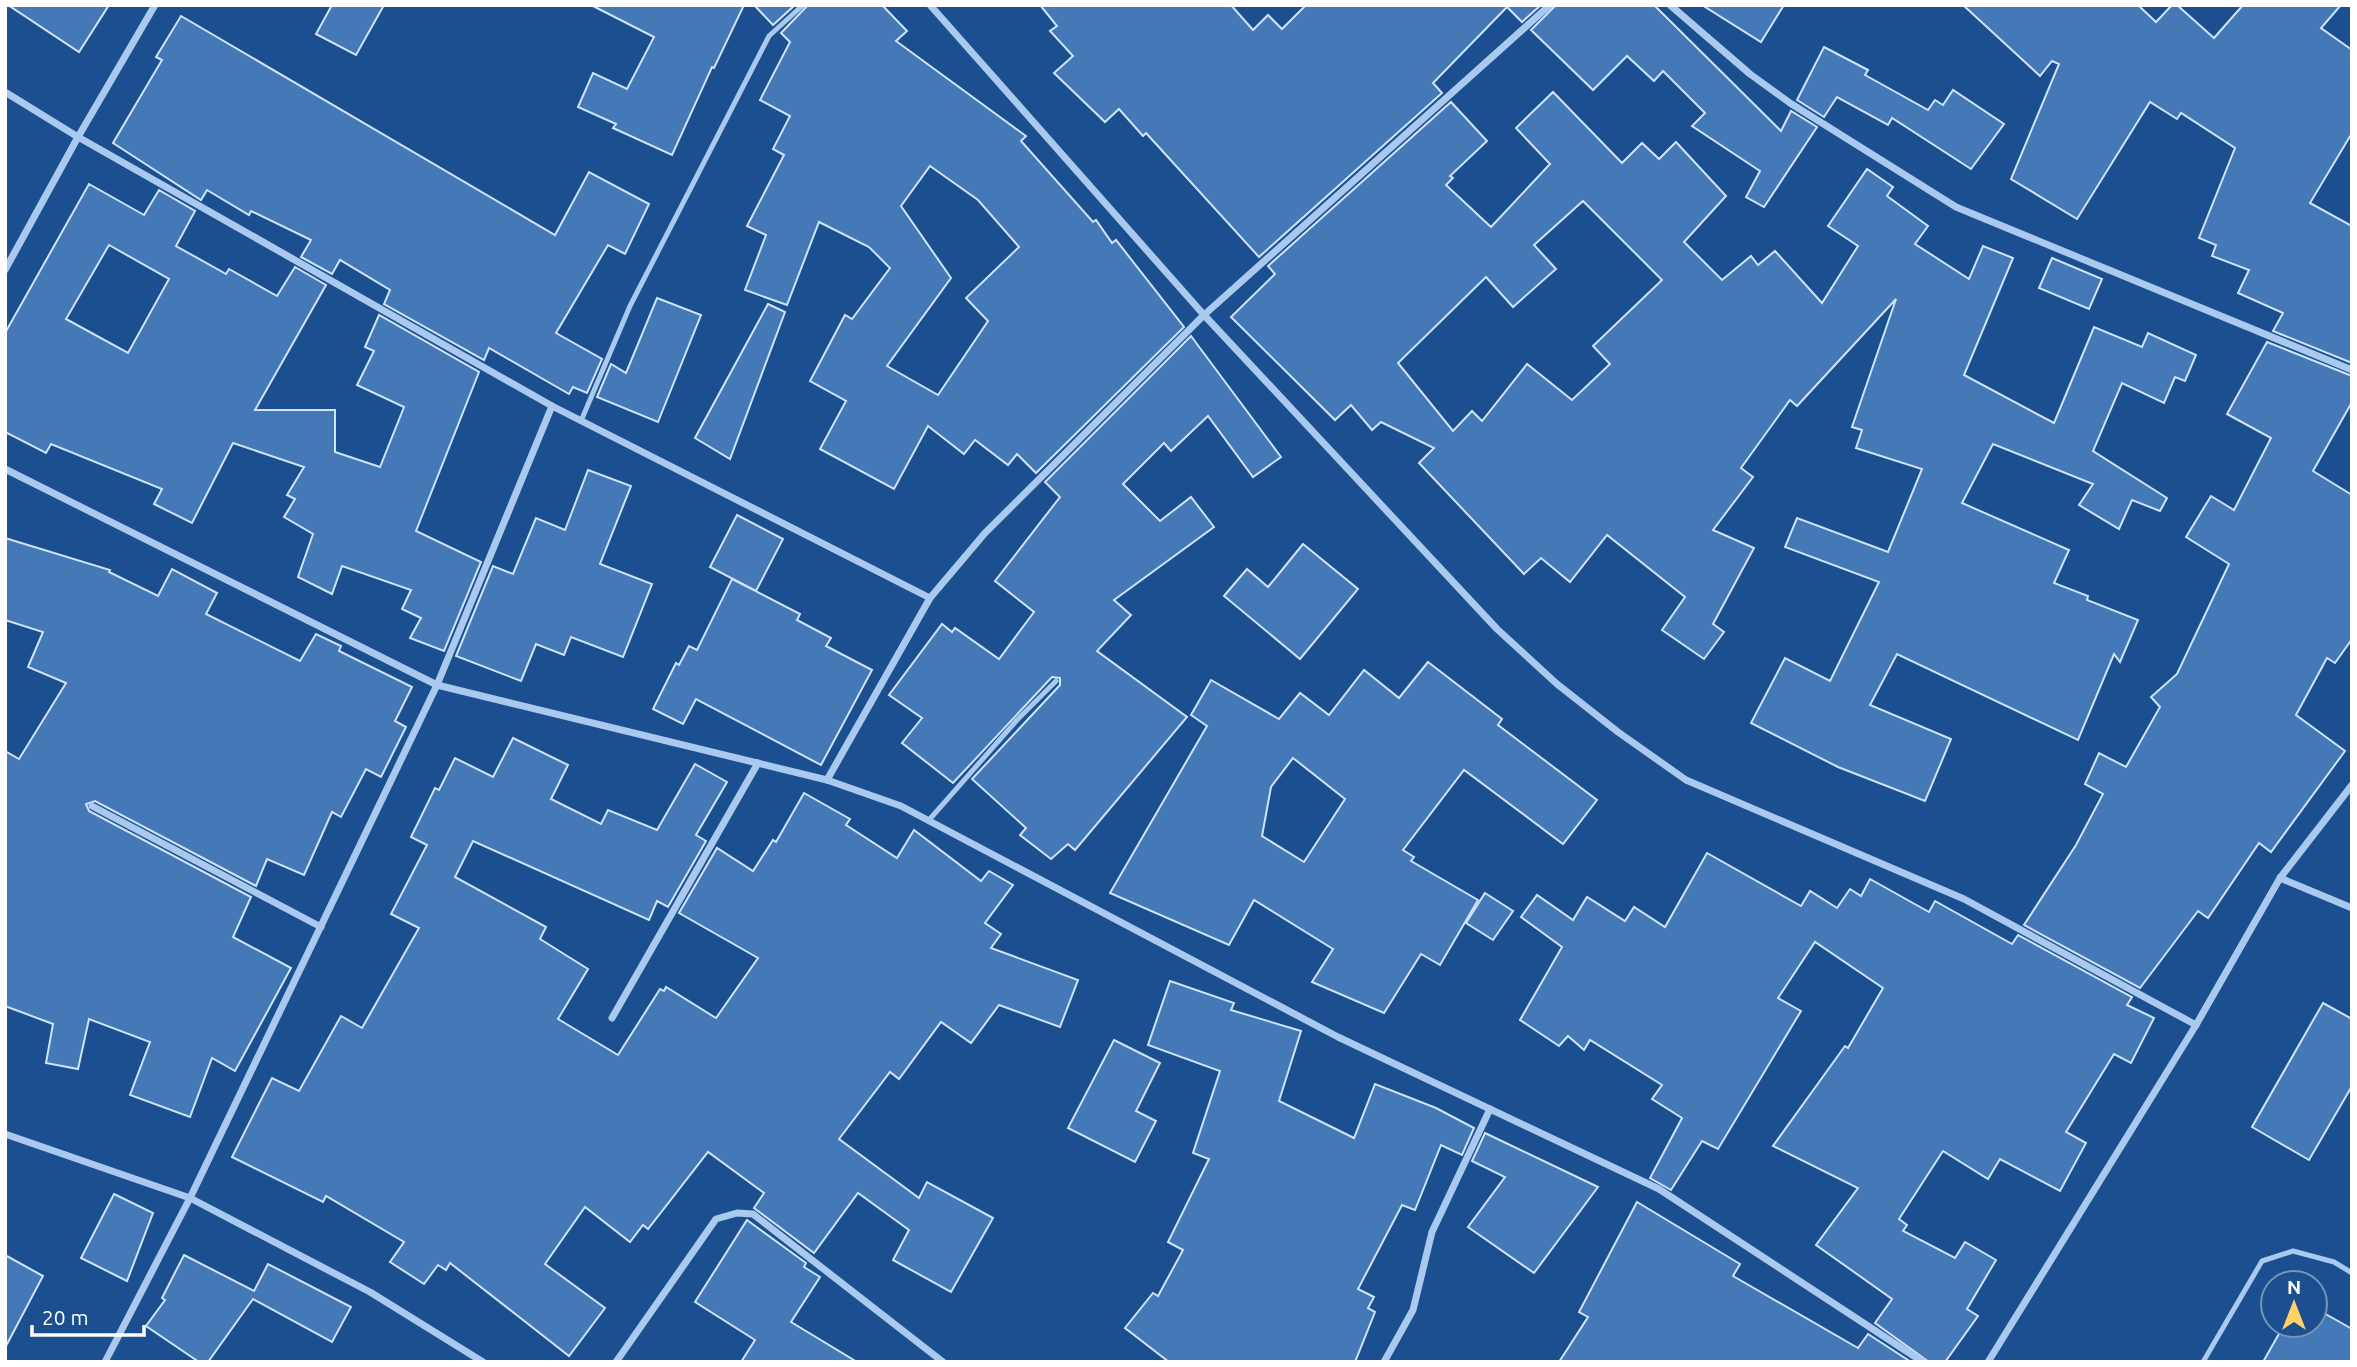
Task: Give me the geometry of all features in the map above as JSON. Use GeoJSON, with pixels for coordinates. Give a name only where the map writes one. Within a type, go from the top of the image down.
{"type":"FeatureCollection","features":[{"type":"Feature","properties":{"kind":"street"},"geometry":{"type":"LineString","coordinates":[[5,270],[78,136],[155,5]]}},
{"type":"Feature","properties":{"kind":"street"},"geometry":{"type":"LineString","coordinates":[[930,5],[1204,316],[1497,629],[1557,684],[1686,780],[1964,899],[2196,1025]]}},
{"type":"Feature","properties":{"kind":"street"},"geometry":{"type":"LineString","coordinates":[[827,780],[930,598],[985,533],[1204,316],[1550,5]]}},
{"type":"Feature","properties":{"kind":"street"},"geometry":{"type":"LineString","coordinates":[[1670,5],[1770,89],[1956,207],[2352,370]]}},
{"type":"Feature","properties":{"kind":"street"},"geometry":{"type":"LineString","coordinates":[[5,92],[552,407],[930,598]]}},
{"type":"Feature","properties":{"kind":"street"},"geometry":{"type":"LineString","coordinates":[[105,1362],[190,1198],[437,685],[552,407]]}},
{"type":"Feature","properties":{"kind":"street"},"geometry":{"type":"LineString","coordinates":[[5,469],[437,685],[827,780],[901,806],[1338,1037],[1659,1189],[1923,1362]]}},
{"type":"Feature","properties":{"kind":"street"},"geometry":{"type":"LineString","coordinates":[[612,1018],[758,763]]}},
{"type":"Feature","properties":{"kind":"street"},"geometry":{"type":"LineString","coordinates":[[1988,1362],[2196,1025],[2280,878],[2352,785]]}},
{"type":"Feature","properties":{"kind":"street"},"geometry":{"type":"LineString","coordinates":[[92,806],[321,927]]}},
{"type":"Feature","properties":{"kind":"street"},"geometry":{"type":"LineString","coordinates":[[2280,878],[2352,908]]}},
{"type":"Feature","properties":{"kind":"street"},"geometry":{"type":"LineString","coordinates":[[1384,1362],[1413,1310],[1432,1232],[1490,1109]]}},
{"type":"Feature","properties":{"kind":"street"},"geometry":{"type":"LineString","coordinates":[[5,1135],[190,1198],[370,1292],[483,1362]]}},
{"type":"Feature","properties":{"kind":"street"},"geometry":{"type":"LineString","coordinates":[[616,1362],[716,1219],[737,1213],[753,1214],[943,1362]]}},
{"type":"Feature","properties":{"kind":"lane"},"geometry":{"type":"LineString","coordinates":[[581,421],[630,306],[769,36],[803,5]]}},
{"type":"Feature","properties":{"kind":"lane"},"geometry":{"type":"LineString","coordinates":[[929,820],[1017,720],[1056,681]]}},
{"type":"Feature","properties":{"kind":"lane"},"geometry":{"type":"LineString","coordinates":[[2203,1362],[2262,1261],[2294,1251],[2334,1262],[2352,1273]]}},
{"type":"Feature","properties":{"kind":"building"},"geometry":{"type":"Polygon","coordinates":[[[8,5],[109,5],[79,52],[8,5]]]}},
{"type":"Feature","properties":{"kind":"building"},"geometry":{"type":"Polygon","coordinates":[[[332,5],[384,5],[356,55],[316,34],[332,5]]]}},
{"type":"Feature","properties":{"kind":"building"},"geometry":{"type":"Polygon","coordinates":[[[591,5],[744,5],[672,155],[613,128],[616,124],[578,107],[593,73],[627,89],[654,37],[591,5]]]}},
{"type":"Feature","properties":{"kind":"building"},"geometry":{"type":"Polygon","coordinates":[[[754,5],[795,5],[773,25],[754,5]]]}},
{"type":"Feature","properties":{"kind":"building"},"geometry":{"type":"Polygon","coordinates":[[[808,5],[882,5],[907,31],[896,41],[1026,136],[1021,141],[1093,222],[1096,220],[1112,243],[1116,240],[1184,327],[1036,473],[1017,454],[1008,465],[975,440],[964,454],[928,426],[894,489],[820,449],[846,401],[810,381],[845,315],[852,319],[890,268],[869,247],[819,222],[787,305],[745,290],[766,235],[747,226],[784,155],[773,149],[790,116],[760,100],[790,42],[781,33],[808,5]],[[930,166],[901,206],[951,278],[887,366],[938,395],[988,321],[966,298],[1019,247],[978,200],[930,166]]]}},
{"type":"Feature","properties":{"kind":"building"},"geometry":{"type":"Polygon","coordinates":[[[1040,5],[1231,5],[1253,30],[1268,15],[1282,29],[1306,5],[1541,5],[1522,22],[1507,7],[1433,83],[1442,93],[1259,257],[1146,133],[1143,136],[1119,109],[1105,122],[1054,73],[1073,56],[1050,31],[1057,26],[1040,5]]]}},
{"type":"Feature","properties":{"kind":"building"},"geometry":{"type":"Polygon","coordinates":[[[1556,5],[1654,5],[1781,131],[1791,111],[1817,127],[1764,207],[1746,197],[1760,171],[1692,126],[1705,113],[1663,71],[1654,81],[1627,56],[1593,90],[1531,30],[1556,5]]]}},
{"type":"Feature","properties":{"kind":"building"},"geometry":{"type":"Polygon","coordinates":[[[1702,5],[1784,5],[1761,42],[1702,5]]]}},
{"type":"Feature","properties":{"kind":"building"},"geometry":{"type":"Polygon","coordinates":[[[1963,5],[2138,5],[2156,22],[2172,5],[2177,5],[2214,38],[2243,5],[2341,5],[2321,28],[2352,50],[2352,133],[2310,203],[2352,226],[2352,363],[2273,331],[2283,313],[2238,293],[2249,270],[2212,256],[2216,245],[2199,238],[2235,148],[2181,113],[2177,119],[2150,102],[2077,219],[2011,179],[2059,64],[2052,61],[2040,76],[1963,5]]]}},
{"type":"Feature","properties":{"kind":"building"},"geometry":{"type":"Polygon","coordinates":[[[181,16],[555,235],[589,172],[649,204],[625,254],[608,245],[556,333],[602,359],[587,393],[573,387],[569,394],[489,348],[484,360],[384,304],[390,290],[340,260],[332,274],[301,257],[311,240],[251,211],[249,215],[207,190],[201,200],[113,143],[162,60],[156,57],[181,16]]]}},
{"type":"Feature","properties":{"kind":"building"},"geometry":{"type":"Polygon","coordinates":[[[1824,47],[1868,70],[1865,75],[1928,110],[1935,100],[1943,105],[1953,90],[2004,124],[1971,169],[1892,118],[1888,125],[1837,97],[1824,117],[1797,100],[1824,47]]]}},
{"type":"Feature","properties":{"kind":"building"},"geometry":{"type":"Polygon","coordinates":[[[1553,92],[1622,163],[1642,143],[1659,159],[1676,142],[1726,196],[1684,242],[1722,280],[1751,256],[1758,265],[1775,251],[1822,303],[1858,246],[1828,226],[1867,169],[1893,187],[1887,196],[1928,226],[1915,244],[1969,279],[1983,246],[2013,258],[1964,375],[2054,423],[2094,327],[2142,347],[2148,333],[2196,355],[2185,381],[2175,377],[2164,403],[2122,383],[2093,451],[2167,498],[2160,511],[2132,500],[2119,529],[2079,505],[2093,484],[1993,444],[1962,503],[2069,550],[2054,583],[2088,596],[2087,600],[2138,620],[2120,662],[2114,654],[2078,740],[1897,654],[1870,705],[1951,739],[1925,801],[1838,767],[1751,723],[1785,658],[1830,681],[1879,582],[1785,547],[1797,518],[1888,552],[1922,469],[1856,448],[1862,430],[1852,427],[1896,299],[1797,406],[1790,400],[1741,468],[1753,477],[1713,530],[1754,548],[1713,624],[1724,632],[1704,659],[1662,630],[1685,597],[1607,535],[1570,582],[1541,558],[1524,574],[1419,463],[1434,448],[1381,422],[1372,430],[1351,405],[1335,420],[1231,317],[1275,274],[1268,266],[1451,102],[1487,141],[1450,176],[1453,178],[1446,185],[1491,227],[1550,164],[1516,128],[1553,92]],[[1583,201],[1534,245],[1556,269],[1513,307],[1486,277],[1398,363],[1453,431],[1472,411],[1482,421],[1527,364],[1572,400],[1610,364],[1593,346],[1662,280],[1583,201]]]}},
{"type":"Feature","properties":{"kind":"building"},"geometry":{"type":"Polygon","coordinates":[[[89,184],[144,215],[159,190],[195,211],[176,246],[226,274],[229,269],[277,296],[295,267],[326,285],[255,410],[335,410],[335,452],[380,467],[404,407],[357,385],[374,351],[365,347],[379,315],[479,372],[416,531],[481,562],[444,651],[410,638],[421,618],[402,609],[411,590],[342,566],[332,594],[298,577],[313,534],[284,517],[295,499],[287,495],[304,467],[233,443],[192,523],[154,504],[162,489],[51,444],[46,453],[5,432],[5,333],[89,184]],[[109,245],[66,319],[128,353],[169,279],[109,245]]]}},
{"type":"Feature","properties":{"kind":"building"},"geometry":{"type":"Polygon","coordinates":[[[2052,258],[2102,279],[2089,309],[2039,288],[2052,258]]]}},
{"type":"Feature","properties":{"kind":"building"},"geometry":{"type":"Polygon","coordinates":[[[657,298],[701,315],[658,422],[597,397],[611,364],[626,373],[657,298]]]}},
{"type":"Feature","properties":{"kind":"building"},"geometry":{"type":"Polygon","coordinates":[[[768,304],[785,312],[730,459],[695,438],[768,304]]]}},
{"type":"Feature","properties":{"kind":"building"},"geometry":{"type":"Polygon","coordinates":[[[1191,336],[1281,457],[1253,477],[1208,416],[1171,451],[1164,443],[1123,484],[1160,521],[1191,497],[1214,527],[1114,600],[1131,615],[1097,651],[1187,717],[1075,850],[1068,844],[1051,859],[1020,835],[1026,828],[972,779],[1060,685],[1060,678],[1052,677],[953,783],[902,743],[922,718],[889,695],[942,624],[952,632],[955,628],[999,659],[1034,612],[995,581],[1060,497],[1045,482],[1191,336]]]}},
{"type":"Feature","properties":{"kind":"building"},"geometry":{"type":"Polygon","coordinates":[[[2267,342],[2352,376],[2352,402],[2313,471],[2352,495],[2352,639],[2335,663],[2327,658],[2296,715],[2345,751],[2271,852],[2259,843],[2208,918],[2198,911],[2140,988],[2024,925],[2076,845],[2103,794],[2085,784],[2099,753],[2126,767],[2160,707],[2151,697],[2177,674],[2229,564],[2186,537],[2211,496],[2234,510],[2271,438],[2227,414],[2267,342]]]}},
{"type":"Feature","properties":{"kind":"building"},"geometry":{"type":"Polygon","coordinates":[[[588,470],[631,486],[600,564],[652,584],[623,657],[571,637],[564,655],[536,644],[521,681],[456,656],[493,566],[513,574],[536,518],[565,530],[588,470]]]}},
{"type":"Feature","properties":{"kind":"building"},"geometry":{"type":"Polygon","coordinates":[[[737,515],[783,539],[756,591],[710,567],[737,515]]]}},
{"type":"Feature","properties":{"kind":"building"},"geometry":{"type":"Polygon","coordinates":[[[5,538],[110,570],[109,572],[158,596],[172,569],[217,593],[206,614],[300,661],[316,634],[341,646],[339,651],[412,687],[395,721],[406,727],[381,777],[366,769],[341,817],[332,812],[304,875],[267,859],[256,886],[95,801],[86,804],[89,811],[251,897],[233,937],[291,968],[235,1071],[212,1058],[190,1117],[130,1095],[150,1042],[89,1019],[78,1069],[46,1063],[53,1024],[5,1006],[5,751],[19,759],[66,683],[28,667],[43,632],[5,620],[5,538]]]}},
{"type":"Feature","properties":{"kind":"building"},"geometry":{"type":"Polygon","coordinates":[[[1303,544],[1358,589],[1300,659],[1224,596],[1247,569],[1268,587],[1303,544]]]}},
{"type":"Feature","properties":{"kind":"building"},"geometry":{"type":"Polygon","coordinates":[[[732,579],[800,614],[797,620],[831,638],[826,646],[872,670],[821,765],[696,699],[683,724],[653,709],[676,663],[679,665],[689,646],[697,650],[732,579]]]}},
{"type":"Feature","properties":{"kind":"building"},"geometry":{"type":"Polygon","coordinates":[[[1428,662],[1502,719],[1498,725],[1597,800],[1563,844],[1464,770],[1403,850],[1414,857],[1411,861],[1478,900],[1440,965],[1421,954],[1384,1013],[1312,982],[1333,949],[1254,900],[1229,945],[1110,893],[1207,726],[1191,715],[1211,680],[1279,719],[1300,693],[1329,715],[1364,670],[1399,698],[1428,662]],[[1293,758],[1271,787],[1262,836],[1304,862],[1345,799],[1293,758]]]}},
{"type":"Feature","properties":{"kind":"building"},"geometry":{"type":"Polygon","coordinates":[[[513,738],[568,765],[551,799],[601,824],[608,810],[657,830],[695,764],[727,782],[696,835],[706,841],[668,907],[657,901],[649,920],[473,841],[455,877],[546,927],[540,939],[588,969],[558,1019],[618,1055],[660,989],[664,991],[666,987],[716,1018],[758,958],[679,913],[717,848],[753,871],[773,840],[776,842],[804,793],[850,819],[846,825],[897,858],[914,830],[981,881],[989,871],[1013,885],[985,923],[1001,934],[991,948],[1078,980],[1060,1027],[999,1005],[971,1043],[941,1022],[899,1079],[890,1072],[839,1139],[919,1198],[927,1182],[993,1218],[951,1292],[893,1260],[909,1230],[858,1193],[814,1253],[754,1208],[764,1193],[708,1152],[648,1229],[643,1225],[630,1242],[585,1207],[545,1264],[605,1308],[569,1356],[450,1263],[446,1270],[438,1265],[424,1284],[390,1262],[404,1242],[326,1196],[323,1202],[232,1157],[272,1078],[299,1091],[341,1016],[362,1028],[419,928],[391,914],[427,845],[411,837],[435,788],[439,790],[455,758],[493,777],[513,738]]]}},
{"type":"Feature","properties":{"kind":"building"},"geometry":{"type":"Polygon","coordinates":[[[1707,853],[1801,906],[1810,891],[1837,908],[1850,889],[1861,896],[1870,879],[1929,912],[1935,901],[2012,944],[2018,935],[2132,997],[2127,1005],[2154,1018],[2131,1063],[2114,1054],[2066,1132],[2086,1143],[2060,1191],[2000,1159],[1988,1179],[1943,1151],[1899,1219],[1907,1225],[1903,1231],[1955,1258],[1965,1242],[1996,1260],[1967,1309],[1978,1316],[1945,1362],[1929,1362],[1875,1323],[1892,1299],[1816,1245],[1858,1188],[1773,1146],[1845,1046],[1848,1048],[1883,988],[1815,942],[1778,998],[1801,1011],[1718,1149],[1702,1141],[1671,1190],[1650,1178],[1682,1118],[1652,1099],[1662,1085],[1590,1040],[1584,1050],[1568,1036],[1559,1046],[1520,1020],[1562,947],[1521,917],[1537,895],[1573,920],[1587,897],[1625,921],[1634,907],[1665,927],[1707,853]]]}},
{"type":"Feature","properties":{"kind":"building"},"geometry":{"type":"Polygon","coordinates":[[[1485,893],[1513,911],[1493,940],[1466,923],[1485,893]]]}},
{"type":"Feature","properties":{"kind":"building"},"geometry":{"type":"Polygon","coordinates":[[[1170,981],[1234,1003],[1231,1010],[1301,1031],[1279,1101],[1354,1138],[1375,1084],[1436,1108],[1474,1128],[1462,1155],[1441,1145],[1415,1210],[1402,1205],[1358,1289],[1374,1297],[1368,1308],[1375,1312],[1355,1362],[1169,1362],[1125,1328],[1153,1293],[1158,1296],[1183,1250],[1168,1242],[1209,1159],[1193,1153],[1220,1071],[1148,1045],[1170,981]]]}},
{"type":"Feature","properties":{"kind":"building"},"geometry":{"type":"Polygon","coordinates":[[[2323,1003],[2352,1019],[2352,1086],[2309,1160],[2252,1127],[2323,1003]]]}},
{"type":"Feature","properties":{"kind":"building"},"geometry":{"type":"Polygon","coordinates":[[[1114,1040],[1160,1063],[1136,1111],[1156,1121],[1135,1162],[1068,1128],[1114,1040]]]}},
{"type":"Feature","properties":{"kind":"building"},"geometry":{"type":"Polygon","coordinates":[[[1485,1133],[1598,1187],[1534,1273],[1468,1227],[1505,1177],[1472,1161],[1485,1133]]]}},
{"type":"Feature","properties":{"kind":"building"},"geometry":{"type":"Polygon","coordinates":[[[114,1194],[153,1213],[127,1281],[81,1258],[114,1194]]]}},
{"type":"Feature","properties":{"kind":"building"},"geometry":{"type":"Polygon","coordinates":[[[1637,1202],[1740,1264],[1733,1276],[1858,1348],[1868,1334],[1911,1362],[1559,1362],[1588,1317],[1579,1312],[1637,1202]]]}},
{"type":"Feature","properties":{"kind":"building"},"geometry":{"type":"Polygon","coordinates":[[[747,1220],[806,1263],[804,1267],[820,1277],[791,1322],[857,1362],[741,1362],[755,1340],[695,1302],[747,1220]]]}},
{"type":"Feature","properties":{"kind":"building"},"geometry":{"type":"Polygon","coordinates":[[[5,1255],[43,1276],[5,1348],[5,1255]]]}},
{"type":"Feature","properties":{"kind":"building"},"geometry":{"type":"Polygon","coordinates":[[[184,1255],[254,1291],[268,1264],[351,1307],[332,1342],[253,1299],[208,1362],[199,1362],[146,1326],[165,1300],[162,1298],[184,1255]]]}},
{"type":"Feature","properties":{"kind":"building"},"geometry":{"type":"Polygon","coordinates":[[[2329,1316],[2352,1329],[2352,1362],[2263,1362],[2276,1339],[2329,1339],[2329,1316]]]}}]}
